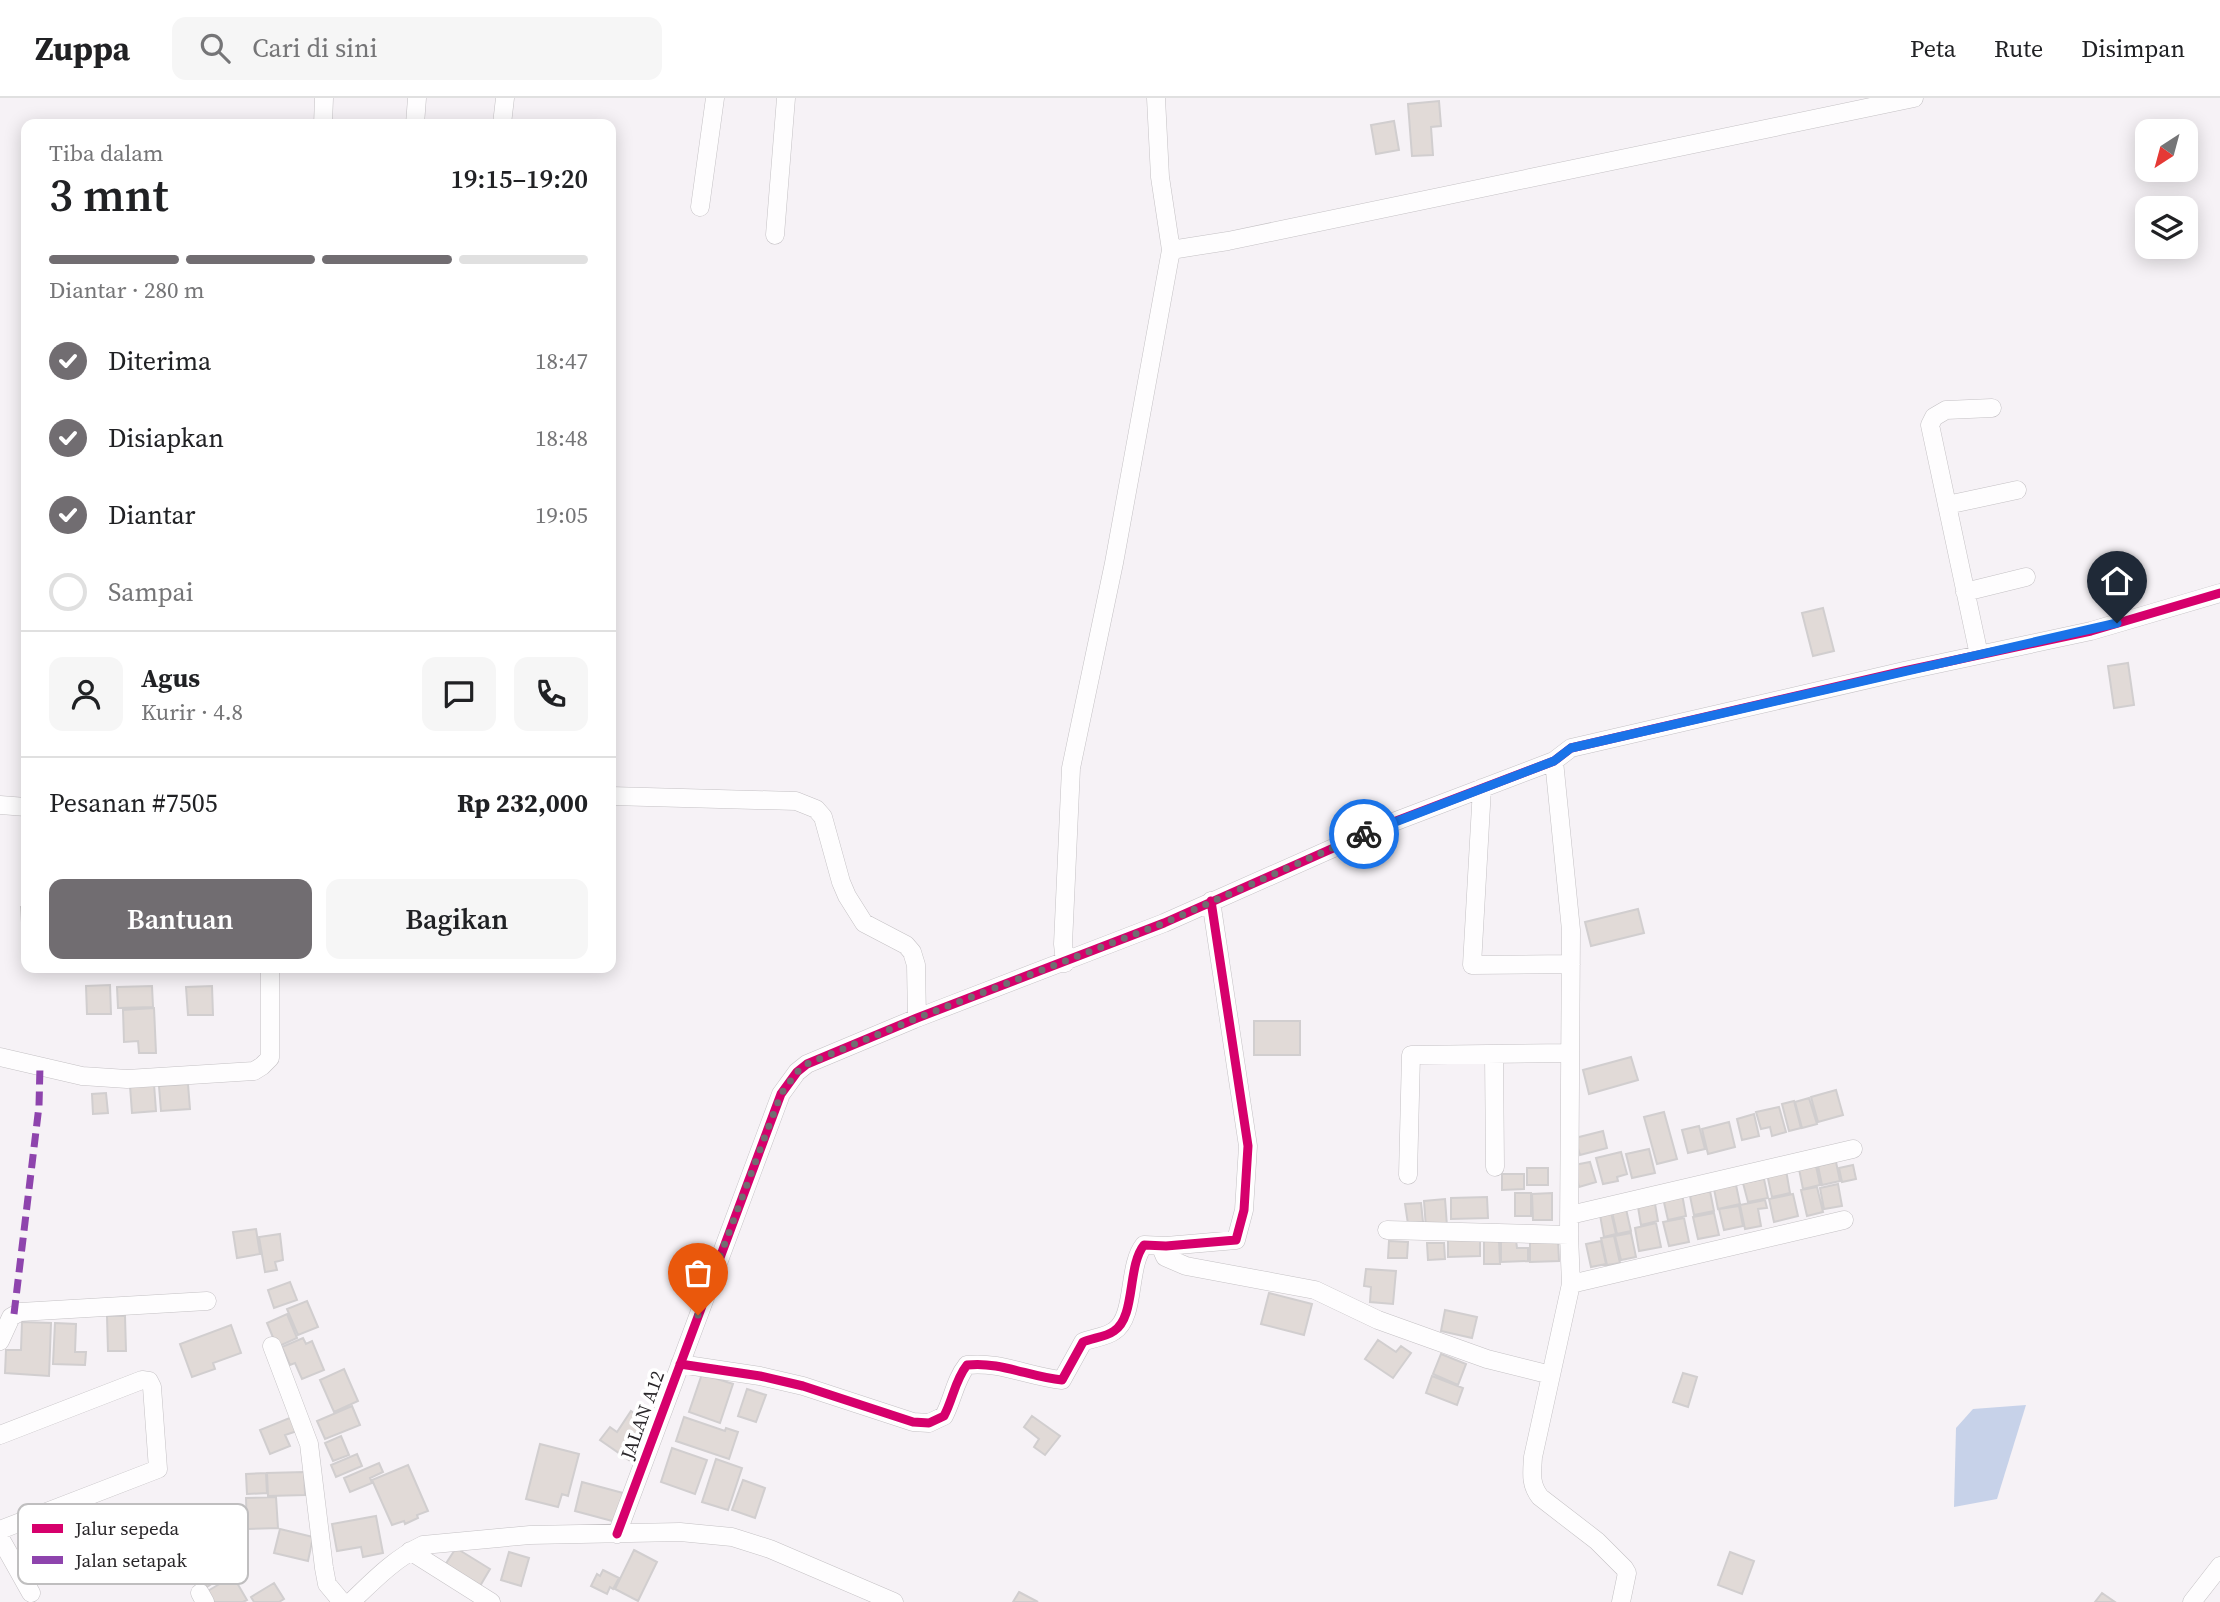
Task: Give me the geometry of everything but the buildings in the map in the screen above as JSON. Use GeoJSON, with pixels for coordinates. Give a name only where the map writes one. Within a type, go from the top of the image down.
{"type":"FeatureCollection","features":[{"type":"Feature","properties":{"kind":"street"},"geometry":{"type":"LineString","coordinates":[[323,119],[324,98]]}},
{"type":"Feature","properties":{"kind":"street"},"geometry":{"type":"LineString","coordinates":[[415,119],[417,98]]}},
{"type":"Feature","properties":{"kind":"street"},"geometry":{"type":"LineString","coordinates":[[503,119],[505,98]]}},
{"type":"Feature","properties":{"kind":"street"},"geometry":{"type":"LineString","coordinates":[[700,207],[715,98]]}},
{"type":"Feature","properties":{"kind":"street"},"geometry":{"type":"LineString","coordinates":[[775,235],[786,98]]}},
{"type":"Feature","properties":{"kind":"street"},"geometry":{"type":"LineString","coordinates":[[1065,963],[1063,944],[1071,768],[1114,563],[1171,250],[1160,177],[1156,98]]}},
{"type":"Feature","properties":{"kind":"street"},"geometry":{"type":"LineString","coordinates":[[1171,250],[1228,242],[1914,98]]}},
{"type":"Feature","properties":{"kind":"street"},"geometry":{"type":"LineString","coordinates":[[1979,655],[1930,425],[1934,417],[1946,410],[1992,408]]}},
{"type":"Feature","properties":{"kind":"street"},"geometry":{"type":"LineString","coordinates":[[1947,505],[2017,490]]}},
{"type":"Feature","properties":{"kind":"street"},"geometry":{"type":"LineString","coordinates":[[1965,592],[2026,577]]}},
{"type":"Feature","properties":{"kind":"street","name":"JALAN A12"},"geometry":{"type":"LineString","coordinates":[[617,1534],[781,1094],[788,1082],[807,1064],[917,1018],[1164,923],[1383,826],[1554,761],[1571,748],[2091,631],[2220,593]]}},
{"type":"Feature","properties":{"kind":"street"},"geometry":{"type":"LineString","coordinates":[[1554,761],[1570,930],[1571,1284],[1559,1350],[1533,1457],[1531,1478],[1534,1489],[1564,1517],[1597,1541],[1624,1568],[1627,1573],[1626,1586],[1621,1602]]}},
{"type":"Feature","properties":{"kind":"street"},"geometry":{"type":"LineString","coordinates":[[1482,788],[1472,965],[1570,964]]}},
{"type":"Feature","properties":{"kind":"street"},"geometry":{"type":"LineString","coordinates":[[616,796],[796,801],[816,809],[827,825],[841,881],[856,912],[864,923],[906,945],[912,953],[916,965],[917,1018]]}},
{"type":"Feature","properties":{"kind":"street"},"geometry":{"type":"LineString","coordinates":[[0,805],[21,807]]}},
{"type":"Feature","properties":{"kind":"street"},"geometry":{"type":"LineString","coordinates":[[680,1364],[803,1385],[913,1422],[929,1423],[944,1416],[953,1399],[958,1377],[967,1365],[981,1363],[1062,1380],[1083,1342],[1112,1333],[1122,1324],[1144,1245],[1166,1246],[1236,1240],[1244,1210],[1248,1146],[1211,901]]}},
{"type":"Feature","properties":{"kind":"street"},"geometry":{"type":"LineString","coordinates":[[0,1057],[82,1076],[127,1079],[254,1071],[270,1058],[270,973]]}},
{"type":"Feature","properties":{"kind":"street"},"geometry":{"type":"LineString","coordinates":[[1408,1175],[1411,1055],[1570,1053]]}},
{"type":"Feature","properties":{"kind":"street"},"geometry":{"type":"LineString","coordinates":[[1494,1055],[1495,1167]]}},
{"type":"Feature","properties":{"kind":"street"},"geometry":{"type":"LineString","coordinates":[[1570,1215],[1853,1149]]}},
{"type":"Feature","properties":{"kind":"street"},"geometry":{"type":"LineString","coordinates":[[1571,1284],[1844,1220]]}},
{"type":"Feature","properties":{"kind":"street"},"geometry":{"type":"LineString","coordinates":[[1387,1230],[1569,1236]]}},
{"type":"Feature","properties":{"kind":"street"},"geometry":{"type":"LineString","coordinates":[[1166,1246],[1162,1250],[1165,1257],[1186,1266],[1315,1290],[1378,1320],[1487,1359],[1551,1375]]}},
{"type":"Feature","properties":{"kind":"street"},"geometry":{"type":"LineString","coordinates":[[0,1342],[11,1317],[20,1312],[206,1301]]}},
{"type":"Feature","properties":{"kind":"street"},"geometry":{"type":"LineString","coordinates":[[272,1346],[309,1444],[327,1584],[342,1602]]}},
{"type":"Feature","properties":{"kind":"street"},"geometry":{"type":"LineString","coordinates":[[0,1434],[142,1380],[149,1381],[152,1387],[158,1469],[69,1504]]}},
{"type":"Feature","properties":{"kind":"street"},"geometry":{"type":"LineString","coordinates":[[82,1499],[84,1504]]}},
{"type":"Feature","properties":{"kind":"street"},"geometry":{"type":"LineString","coordinates":[[0,1530],[18,1523]]}},
{"type":"Feature","properties":{"kind":"street"},"geometry":{"type":"LineString","coordinates":[[351,1602],[410,1551],[423,1545],[530,1535],[680,1532],[732,1537],[770,1549],[863,1596],[894,1602]]}},
{"type":"Feature","properties":{"kind":"street"},"geometry":{"type":"LineString","coordinates":[[0,1538],[18,1570]]}},
{"type":"Feature","properties":{"kind":"street"},"geometry":{"type":"LineString","coordinates":[[410,1551],[491,1602]]}},
{"type":"Feature","properties":{"kind":"street"},"geometry":{"type":"LineString","coordinates":[[2192,1602],[2220,1566]]}},
{"type":"Feature","properties":{"kind":"street"},"geometry":{"type":"LineString","coordinates":[[26,1584],[31,1593]]}},
{"type":"Feature","properties":{"kind":"water"},"geometry":{"type":"Polygon","coordinates":[[[2026,1405],[1997,1499],[1954,1507],[1956,1428],[1973,1409],[2026,1405]]]}},
{"type":"Feature","properties":{"kind":"marked path"},"geometry":{"type":"LineString","coordinates":[[14,1314],[39,1106],[40,1066]]}},
{"type":"Feature","properties":{"kind":"cycle path"},"geometry":{"type":"LineString","coordinates":[[617,1534],[781,1094],[797,1072],[807,1064],[917,1018],[1164,923],[1383,826],[1554,761],[1571,748],[2091,631],[2220,593]]}},
{"type":"Feature","properties":{"kind":"cycle path"},"geometry":{"type":"LineString","coordinates":[[680,1364],[760,1376],[803,1386],[913,1422],[929,1423],[944,1416],[967,1365],[991,1365],[1062,1380],[1083,1342],[1111,1333],[1121,1324],[1129,1303],[1135,1265],[1144,1245],[1166,1246],[1236,1240],[1244,1210],[1248,1146],[1211,901]]}},
{"type":"Feature","properties":{"kind":"way so far"},"geometry":{"type":"LineString","coordinates":[[698,1315],[781,1094],[788,1082],[807,1064],[917,1018],[1164,923],[1364,834]]}},
{"type":"Feature","properties":{"kind":"route"},"geometry":{"type":"LineString","coordinates":[[1364,834],[1554,761],[1571,748],[2117,623]]}}]}
